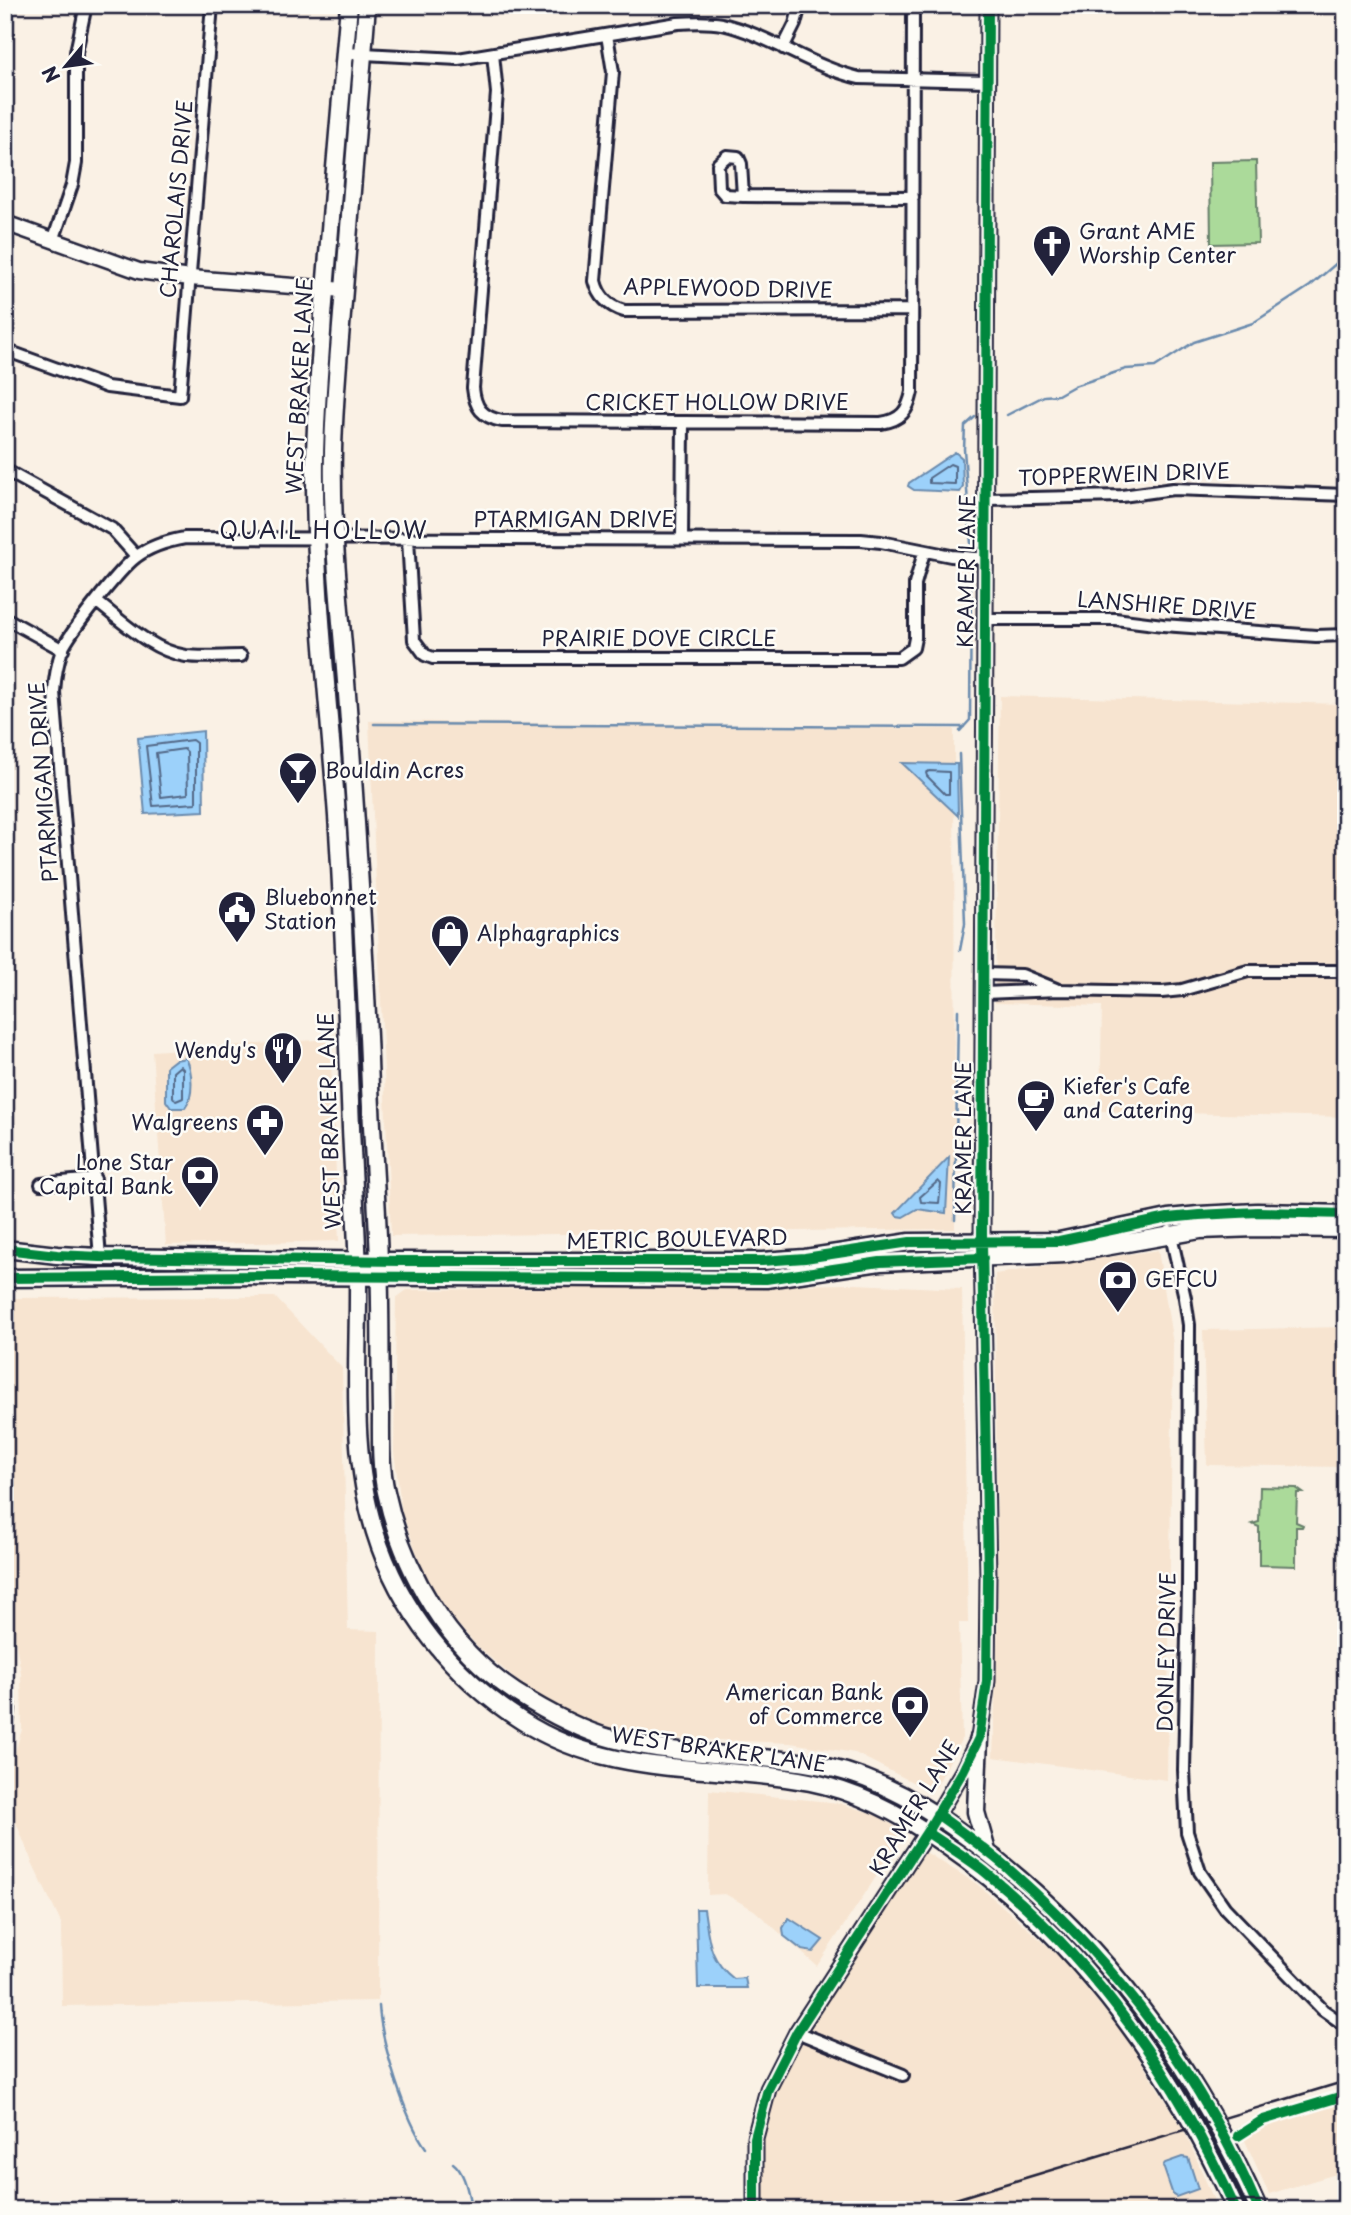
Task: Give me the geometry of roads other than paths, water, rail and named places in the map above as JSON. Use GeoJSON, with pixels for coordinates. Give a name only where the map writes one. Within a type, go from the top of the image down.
{"type":"FeatureCollection","features":[{"type":"Feature","properties":{"kind":"main road","name":"WEST BRAKER LANE"},"geometry":{"type":"LineString","coordinates":[[349,5],[316,424],[316,537],[339,853],[358,1277],[357,1442],[366,1500],[377,1539],[397,1587],[417,1620],[449,1661],[495,1702],[528,1726],[577,1748],[629,1763],[699,1772],[786,1778],[839,1788],[871,1799],[927,1832],[983,1870],[1064,1945],[1121,2013],[1190,2118],[1236,2210]]}},
{"type":"Feature","properties":{"kind":"main road","name":"WEST BRAKER LANE"},"geometry":{"type":"LineString","coordinates":[[367,5],[333,446],[335,539],[358,854],[369,1062],[379,1259],[382,1458],[385,1490],[411,1569],[433,1608],[478,1662],[512,1690],[565,1721],[611,1739],[699,1752],[758,1756],[831,1768],[884,1786],[937,1814],[987,1851],[1084,1939],[1136,2000],[1179,2061],[1219,2126],[1259,2210]]}},
{"type":"Feature","properties":{"kind":"main road"},"geometry":{"type":"LineString","coordinates":[[339,853],[358,854]]}},
{"type":"Feature","properties":{"kind":"main road"},"geometry":{"type":"LineString","coordinates":[[348,1059],[369,1062]]}},
{"type":"Feature","properties":{"kind":"main road","name":"METRIC BOULEVARD"},"geometry":{"type":"LineString","coordinates":[[5,1248],[100,1257],[379,1259],[673,1269],[775,1279],[880,1262],[982,1250],[1065,1254],[1169,1226],[1249,1212],[1346,1214]]}},
{"type":"Feature","properties":{"kind":"main road","name":"METRIC BOULEVARD"},"geometry":{"type":"LineString","coordinates":[[1169,1226],[1346,1229]]}},
{"type":"Feature","properties":{"kind":"main road","name":"METRIC BOULEVARD"},"geometry":{"type":"LineString","coordinates":[[5,1278],[379,1277],[673,1269]]}},
{"type":"Feature","properties":{"kind":"main road"},"geometry":{"type":"LineString","coordinates":[[449,1661],[462,1645]]}},
{"type":"Feature","properties":{"kind":"main road"},"geometry":{"type":"LineString","coordinates":[[466,1677],[478,1662]]}},
{"type":"Feature","properties":{"kind":"main road"},"geometry":{"type":"LineString","coordinates":[[979,1738],[975,1812],[987,1851]]}},
{"type":"Feature","properties":{"kind":"main road"},"geometry":{"type":"LineString","coordinates":[[699,1752],[699,1772]]}},
{"type":"Feature","properties":{"kind":"main road"},"geometry":{"type":"LineString","coordinates":[[1121,2013],[1136,2000]]}},
{"type":"Feature","properties":{"kind":"street"},"geometry":{"type":"LineString","coordinates":[[53,241],[72,185],[76,163],[76,52],[86,5]]}},
{"type":"Feature","properties":{"kind":"street","name":"CHAROLAIS DRIVE"},"geometry":{"type":"LineString","coordinates":[[5,350],[107,387],[180,396],[212,5]]}},
{"type":"Feature","properties":{"kind":"street"},"geometry":{"type":"LineString","coordinates":[[783,48],[795,24],[800,5]]}},
{"type":"Feature","properties":{"kind":"street","name":"CRICKET HOLLOW DRIVE"},"geometry":{"type":"LineString","coordinates":[[493,54],[497,93],[473,388],[475,402],[489,418],[502,421],[881,423],[892,421],[909,408],[912,392],[913,5]]}},
{"type":"Feature","properties":{"kind":"street","name":"KRAMER LANE"},"geometry":{"type":"LineString","coordinates":[[755,2210],[757,2131],[768,2089],[797,2032],[927,1832],[963,1771],[979,1738],[987,1681],[982,1250],[988,5]]}},
{"type":"Feature","properties":{"kind":"street"},"geometry":{"type":"LineString","coordinates":[[345,53],[458,58],[678,23],[699,22],[745,31],[841,74],[879,80],[988,81]]}},
{"type":"Feature","properties":{"kind":"street","name":"APPLEWOOD DRIVE"},"geometry":{"type":"LineString","coordinates":[[607,35],[613,72],[596,281],[598,291],[604,299],[613,307],[624,311],[912,310]]}},
{"type":"Feature","properties":{"kind":"street"},"geometry":{"type":"LineString","coordinates":[[743,196],[913,197]]}},
{"type":"Feature","properties":{"kind":"street"},"geometry":{"type":"LineString","coordinates":[[5,223],[139,271],[190,278],[344,290]]}},
{"type":"Feature","properties":{"kind":"street"},"geometry":{"type":"LineString","coordinates":[[682,540],[683,423]]}},
{"type":"Feature","properties":{"kind":"street"},"geometry":{"type":"LineString","coordinates":[[5,470],[112,529],[136,556]]}},
{"type":"Feature","properties":{"kind":"street","name":"TOPPERWEIN DRIVE"},"geometry":{"type":"LineString","coordinates":[[987,499],[1122,496],[1173,489],[1346,495]]}},
{"type":"Feature","properties":{"kind":"street","name":"PTARMIGAN DRIVE"},"geometry":{"type":"LineString","coordinates":[[100,1257],[54,692],[55,671],[62,650],[97,602],[136,556],[165,541],[186,538],[316,537],[861,540],[924,552],[987,559]]}},
{"type":"Feature","properties":{"kind":"street","name":"PRAIRIE DOVE CIRCLE"},"geometry":{"type":"LineString","coordinates":[[408,539],[414,640],[425,655],[433,657],[899,658],[913,648],[915,584],[924,552]]}},
{"type":"Feature","properties":{"kind":"street"},"geometry":{"type":"LineString","coordinates":[[97,602],[146,639],[170,651],[185,656],[241,656]]}},
{"type":"Feature","properties":{"kind":"street"},"geometry":{"type":"LineString","coordinates":[[5,618],[62,650]]}},
{"type":"Feature","properties":{"kind":"street","name":"LANSHIRE DRIVE"},"geometry":{"type":"LineString","coordinates":[[985,619],[1115,619],[1316,636],[1346,635]]}},
{"type":"Feature","properties":{"kind":"street"},"geometry":{"type":"LineString","coordinates":[[984,993],[1059,990],[1162,992],[1182,990],[1248,971],[1346,971]]}},
{"type":"Feature","properties":{"kind":"street"},"geometry":{"type":"LineString","coordinates":[[984,974],[1022,975],[1059,990]]}},
{"type":"Feature","properties":{"kind":"street"},"geometry":{"type":"LineString","coordinates":[[41,1184],[95,1179]]}},
{"type":"Feature","properties":{"kind":"street","name":"DONLEY DRIVE"},"geometry":{"type":"LineString","coordinates":[[1169,1226],[1189,1325],[1184,1770],[1187,1832],[1200,1872],[1225,1908],[1323,2010],[1346,2026]]}},
{"type":"Feature","properties":{"kind":"street"},"geometry":{"type":"LineString","coordinates":[[5,1674],[9,1709],[5,1736]]}},
{"type":"Feature","properties":{"kind":"street"},"geometry":{"type":"LineString","coordinates":[[797,2032],[903,2075]]}},
{"type":"Feature","properties":{"kind":"water"},"geometry":{"type":"Polygon","coordinates":[[[955,452],[962,458],[963,487],[960,492],[914,490],[908,486],[909,483],[955,452]]]}},
{"type":"Feature","properties":{"kind":"water"},"geometry":{"type":"Polygon","coordinates":[[[203,731],[204,811],[145,814],[138,738],[203,731]]]}},
{"type":"Feature","properties":{"kind":"water"},"geometry":{"type":"Polygon","coordinates":[[[902,763],[957,764],[958,816],[902,763]]]}},
{"type":"Feature","properties":{"kind":"water"},"geometry":{"type":"Polygon","coordinates":[[[186,1058],[191,1077],[190,1097],[185,1108],[171,1108],[166,1101],[166,1067],[175,1060],[186,1058]]]}},
{"type":"Feature","properties":{"kind":"water"},"geometry":{"type":"Polygon","coordinates":[[[949,1157],[946,1213],[917,1209],[903,1217],[897,1216],[895,1213],[949,1157]]]}},
{"type":"Feature","properties":{"kind":"water"},"geometry":{"type":"Polygon","coordinates":[[[696,1909],[704,1909],[711,1948],[719,1964],[734,1979],[745,1978],[747,1988],[698,1988],[696,1909]]]}},
{"type":"Feature","properties":{"kind":"water"},"geometry":{"type":"Polygon","coordinates":[[[789,1918],[823,1940],[813,1952],[802,1950],[784,1936],[783,1928],[789,1918]]]}},
{"type":"Feature","properties":{"kind":"water"},"geometry":{"type":"Polygon","coordinates":[[[1182,2157],[1188,2158],[1198,2189],[1176,2197],[1163,2166],[1182,2157]]]}},
{"type":"Feature","properties":{"kind":"waterway"},"geometry":{"type":"LineString","coordinates":[[1007,415],[1044,396],[1058,395],[1074,386],[1126,369],[1155,367],[1194,342],[1253,323],[1310,286],[1346,255]]}},
{"type":"Feature","properties":{"kind":"waterway"},"geometry":{"type":"LineString","coordinates":[[971,544],[964,449],[965,426],[975,417]]}},
{"type":"Feature","properties":{"kind":"waterway"},"geometry":{"type":"LineString","coordinates":[[960,731],[970,720],[971,574]]}},
{"type":"Feature","properties":{"kind":"waterway"},"geometry":{"type":"LineString","coordinates":[[374,724],[964,727]]}},
{"type":"Feature","properties":{"kind":"waterway"},"geometry":{"type":"LineString","coordinates":[[959,754],[965,924],[960,950]]}},
{"type":"Feature","properties":{"kind":"waterway"},"geometry":{"type":"LineString","coordinates":[[955,1220],[958,1010]]}},
{"type":"Feature","properties":{"kind":"waterway"},"geometry":{"type":"LineString","coordinates":[[379,2006],[395,2080],[410,2119],[426,2148]]}},
{"type":"Feature","properties":{"kind":"waterway"},"geometry":{"type":"LineString","coordinates":[[453,2163],[464,2178],[472,2210]]}},
{"type":"Feature","properties":{"kind":"railway"},"geometry":{"type":"LineString","coordinates":[[919,2210],[1346,2081]]}},
{"type":"Feature","properties":{"kind":"place","name":"Grant AME Worship Center"},"geometry":{"type":"Point","coordinates":[1052,278]}},
{"type":"Feature","properties":{"kind":"place","name":"Bouldin Acres"},"geometry":{"type":"Point","coordinates":[298,805]}},
{"type":"Feature","properties":{"kind":"place","name":"Bluebonnet Station"},"geometry":{"type":"Point","coordinates":[237,944]}},
{"type":"Feature","properties":{"kind":"place","name":"Alphagraphics"},"geometry":{"type":"Point","coordinates":[450,968]}},
{"type":"Feature","properties":{"kind":"place","name":"Wendy's"},"geometry":{"type":"Point","coordinates":[283,1085]}},
{"type":"Feature","properties":{"kind":"place","name":"Kiefer's Cafe and Catering"},"geometry":{"type":"Point","coordinates":[1036,1133]}},
{"type":"Feature","properties":{"kind":"place","name":"Walgreens"},"geometry":{"type":"Point","coordinates":[265,1157]}},
{"type":"Feature","properties":{"kind":"place","name":"Lone Star Capital Bank"},"geometry":{"type":"Point","coordinates":[200,1209]}},
{"type":"Feature","properties":{"kind":"place","name":"GEFCU"},"geometry":{"type":"Point","coordinates":[1118,1314]}},
{"type":"Feature","properties":{"kind":"place","name":"American Bank of Commerce"},"geometry":{"type":"Point","coordinates":[910,1739]}},
{"type":"Feature","properties":{"kind":"district","name":"QUAIL HOLLOW"},"geometry":{"type":"Point","coordinates":[324,531]}}]}
